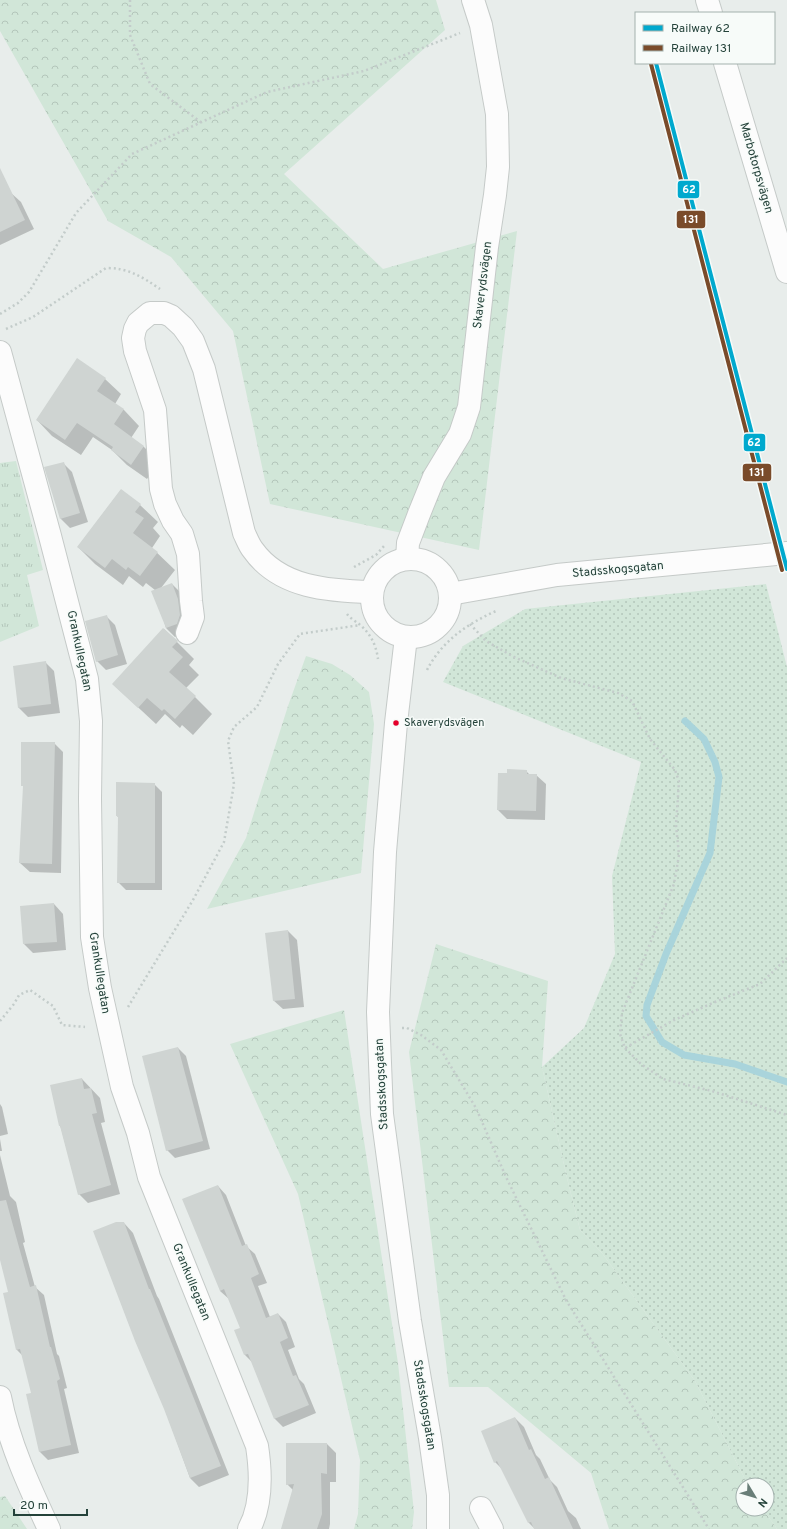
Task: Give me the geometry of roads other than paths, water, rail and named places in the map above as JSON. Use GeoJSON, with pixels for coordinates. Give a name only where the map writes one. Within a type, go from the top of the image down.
{"type":"FeatureCollection","features":[{"type":"Feature","properties":{"kind":"street","name":"Skaverydsvägen"},"geometry":{"type":"LineString","coordinates":[[407,559],[408,543],[434,477],[460,434],[469,407],[487,247],[498,167],[497,114],[481,25],[472,0]]}},
{"type":"Feature","properties":{"kind":"street"},"geometry":{"type":"LineString","coordinates":[[707,0],[711,12]]}},
{"type":"Feature","properties":{"kind":"street","name":"Marbotorpsvägen"},"geometry":{"type":"LineString","coordinates":[[725,64],[787,272]]}},
{"type":"Feature","properties":{"kind":"street"},"geometry":{"type":"LineString","coordinates":[[187,633],[193,617],[188,554],[182,534],[164,504],[161,489],[155,410],[135,351],[135,329],[138,323],[150,313],[164,313],[171,316],[183,327],[193,341],[204,368],[244,533],[252,550],[274,571],[310,586],[331,590],[372,592]]}},
{"type":"Feature","properties":{"kind":"street","name":"Grankullegatan"},"geometry":{"type":"LineString","coordinates":[[0,352],[87,679],[91,721],[90,800],[92,936],[108,1025],[122,1087],[138,1133],[149,1178],[257,1446],[260,1467],[258,1500],[252,1524],[249,1529]]}},
{"type":"Feature","properties":{"kind":"street","name":"Stadsskogsgatan"},"geometry":{"type":"LineString","coordinates":[[450,594],[557,576],[787,552]]}},
{"type":"Feature","properties":{"kind":"street"},"geometry":{"type":"LineString","coordinates":[[407,559],[417,559],[427,562],[436,568],[443,575],[450,594],[449,606],[445,617],[438,626],[429,633],[418,637],[406,637],[386,629],[379,622],[374,612],[372,602],[372,592],[380,573],[397,561],[407,559]]}},
{"type":"Feature","properties":{"kind":"street","name":"Stadsskogsgatan"},"geometry":{"type":"LineString","coordinates":[[406,637],[396,723],[385,852],[378,1012],[382,1114],[410,1321],[438,1495],[438,1529]]}},
{"type":"Feature","properties":{"kind":"street"},"geometry":{"type":"LineString","coordinates":[[0,1397],[3,1414],[24,1477],[49,1529]]}},
{"type":"Feature","properties":{"kind":"street"},"geometry":{"type":"LineString","coordinates":[[481,1508],[492,1529]]}},
{"type":"Feature","properties":{"kind":"waterway"},"geometry":{"type":"LineString","coordinates":[[685,721],[704,739],[715,762],[719,777],[710,853],[666,954],[647,1005],[646,1016],[662,1042],[684,1055],[735,1064],[787,1082]]}},
{"type":"Feature","properties":{"kind":"rail line","name":"131"},"geometry":{"type":"LineString","coordinates":[[651,64],[782,570]]}},
{"type":"Feature","properties":{"kind":"rail line","name":"62"},"geometry":{"type":"LineString","coordinates":[[656,64],[787,569]]}},
{"type":"Feature","properties":{"kind":"place","name":"Skaverydsvägen"},"geometry":{"type":"Point","coordinates":[396,723]}}]}
